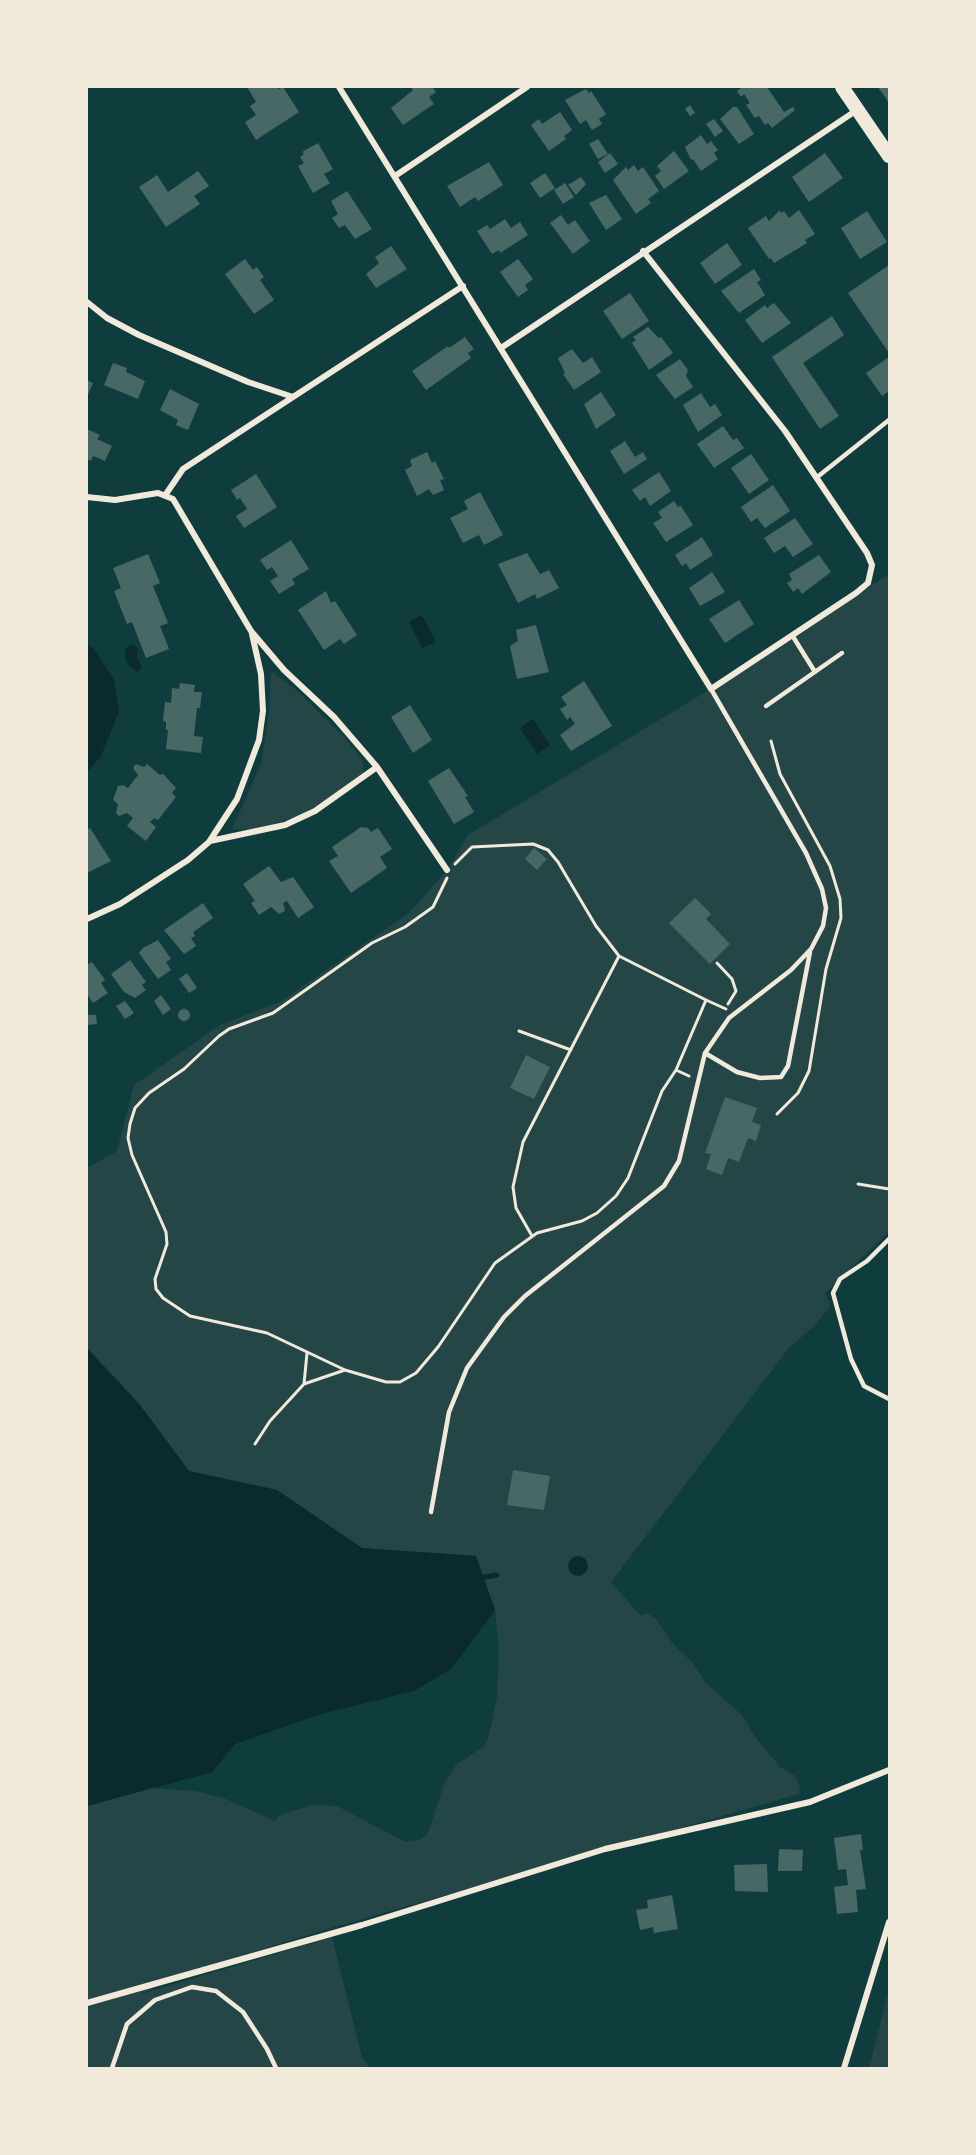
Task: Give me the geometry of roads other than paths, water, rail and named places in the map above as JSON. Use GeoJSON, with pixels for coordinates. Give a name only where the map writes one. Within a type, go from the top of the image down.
{"type":"FeatureCollection","features":[{"type":"Feature","properties":{"kind":"main road"},"geometry":{"type":"LineString","coordinates":[[842,87],[889,156]]}},
{"type":"Feature","properties":{"kind":"street"},"geometry":{"type":"LineString","coordinates":[[339,87],[711,689],[856,593],[868,583],[873,572],[867,553],[785,431],[643,251]]}},
{"type":"Feature","properties":{"kind":"street"},"geometry":{"type":"LineString","coordinates":[[395,176],[527,87]]}},
{"type":"Feature","properties":{"kind":"street"},"geometry":{"type":"LineString","coordinates":[[501,348],[857,110]]}},
{"type":"Feature","properties":{"kind":"street"},"geometry":{"type":"LineString","coordinates":[[166,494],[183,469],[463,286]]}},
{"type":"Feature","properties":{"kind":"street"},"geometry":{"type":"LineString","coordinates":[[87,302],[107,318],[139,335],[248,382],[293,397]]}},
{"type":"Feature","properties":{"kind":"street"},"geometry":{"type":"LineString","coordinates":[[87,497],[115,500],[147,494],[166,494],[177,505],[251,631],[284,670],[334,717],[377,767],[447,870]]}},
{"type":"Feature","properties":{"kind":"street"},"geometry":{"type":"LineString","coordinates":[[87,919],[120,904],[156,882],[209,842],[237,799],[259,740],[263,711],[261,674],[251,631]]}},
{"type":"Feature","properties":{"kind":"street"},"geometry":{"type":"LineString","coordinates":[[209,842],[285,825],[315,811],[377,767]]}},
{"type":"Feature","properties":{"kind":"street"},"geometry":{"type":"LineString","coordinates":[[87,2003],[362,1925],[605,1849],[810,1802],[889,1770]]}},
{"type":"Feature","properties":{"kind":"street"},"geometry":{"type":"LineString","coordinates":[[844,2068],[889,1922]]}},
{"type":"Feature","properties":{"kind":"lane"},"geometry":{"type":"LineString","coordinates":[[816,478],[889,420]]}},
{"type":"Feature","properties":{"kind":"lane"},"geometry":{"type":"LineString","coordinates":[[792,635],[815,672]]}},
{"type":"Feature","properties":{"kind":"lane"},"geometry":{"type":"LineString","coordinates":[[766,706],[842,653]]}},
{"type":"Feature","properties":{"kind":"lane"},"geometry":{"type":"LineString","coordinates":[[430,1512],[449,1412],[467,1368],[504,1317],[525,1296],[664,1186],[679,1161],[705,1053],[729,1018],[791,970],[811,949],[823,926],[826,908],[822,889],[806,853],[711,689]]}},
{"type":"Feature","properties":{"kind":"lane"},"geometry":{"type":"LineString","coordinates":[[705,1053],[737,1072],[760,1078],[781,1077],[788,1066],[811,949]]}},
{"type":"Feature","properties":{"kind":"lane"},"geometry":{"type":"LineString","coordinates":[[889,1239],[867,1261],[840,1279],[833,1293],[851,1359],[864,1386],[889,1399]]}},
{"type":"Feature","properties":{"kind":"lane"},"geometry":{"type":"LineString","coordinates":[[112,2068],[127,2024],[154,2000],[192,1987],[216,1991],[243,2012],[267,2049],[276,2068]]}},
{"type":"Feature","properties":{"kind":"waterway"},"geometry":{"type":"LineString","coordinates":[[478,1578],[497,1575]]}}]}
